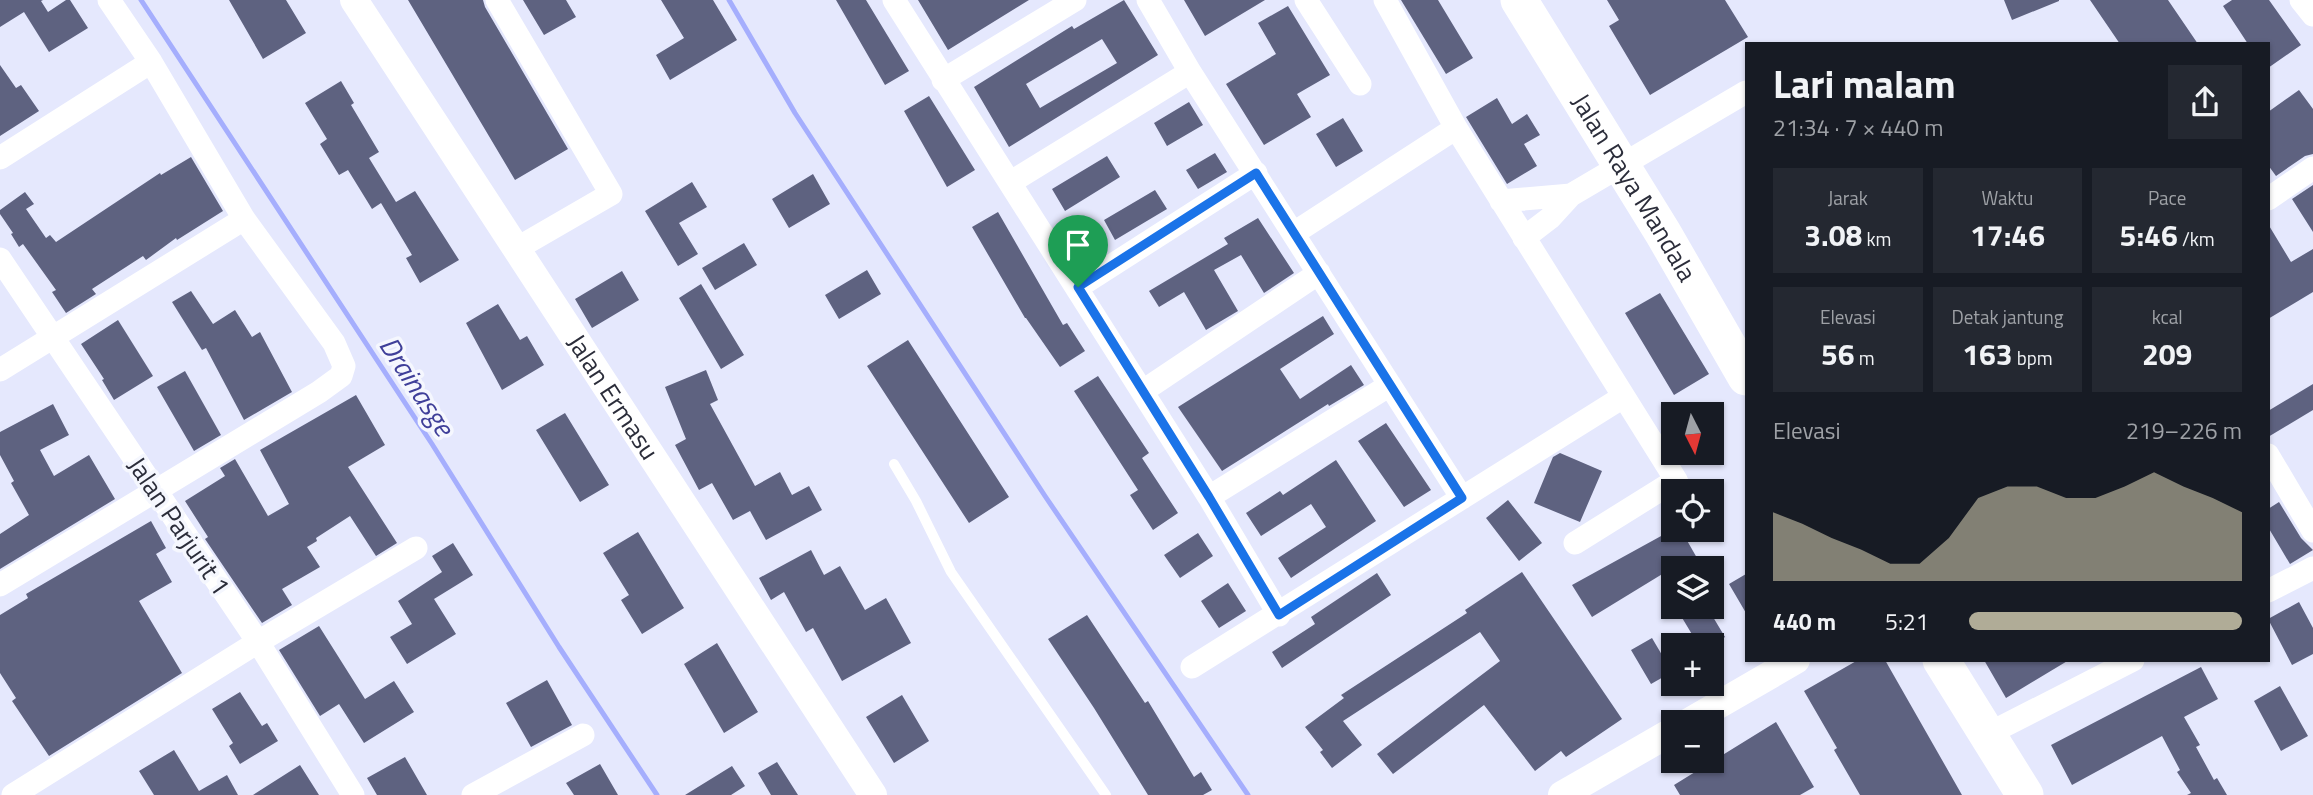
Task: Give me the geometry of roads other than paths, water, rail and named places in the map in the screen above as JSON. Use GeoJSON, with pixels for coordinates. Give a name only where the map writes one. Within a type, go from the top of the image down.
{"type":"FeatureCollection","features":[{"type":"Feature","properties":{"kind":"highway","name":"Jalan Raya Mandala"},"geometry":{"type":"LineString","coordinates":[[1519,0],[1745,329]]}},
{"type":"Feature","properties":{"kind":"highway","name":"Jalan Raya Mandala"},"geometry":{"type":"LineString","coordinates":[[1549,0],[1629,160],[1745,375]]}},
{"type":"Feature","properties":{"kind":"highway"},"geometry":{"type":"LineString","coordinates":[[1916,662],[1997,795]]}},
{"type":"Feature","properties":{"kind":"highway"},"geometry":{"type":"LineString","coordinates":[[1942,662],[2025,795]]}},
{"type":"Feature","properties":{"kind":"street"},"geometry":{"type":"LineString","coordinates":[[0,585],[330,386],[341,376],[344,366],[334,343],[244,219],[151,62],[109,0]]}},
{"type":"Feature","properties":{"kind":"street","name":"Jalan Ermasu"},"geometry":{"type":"LineString","coordinates":[[354,0],[873,795]]}},
{"type":"Feature","properties":{"kind":"street"},"geometry":{"type":"LineString","coordinates":[[497,0],[611,194],[516,249]]}},
{"type":"Feature","properties":{"kind":"street"},"geometry":{"type":"LineString","coordinates":[[894,0],[1078,287],[1279,615]]}},
{"type":"Feature","properties":{"kind":"street"},"geometry":{"type":"LineString","coordinates":[[943,80],[1074,0]]}},
{"type":"Feature","properties":{"kind":"street"},"geometry":{"type":"LineString","coordinates":[[1148,0],[1190,72],[1462,498]]}},
{"type":"Feature","properties":{"kind":"street"},"geometry":{"type":"LineString","coordinates":[[1306,0],[1360,85]]}},
{"type":"Feature","properties":{"kind":"street"},"geometry":{"type":"LineString","coordinates":[[1385,0],[1456,128],[1674,479]]}},
{"type":"Feature","properties":{"kind":"street"},"geometry":{"type":"LineString","coordinates":[[2301,0],[2313,15]]}},
{"type":"Feature","properties":{"kind":"street"},"geometry":{"type":"LineString","coordinates":[[0,158],[151,62]]}},
{"type":"Feature","properties":{"kind":"street"},"geometry":{"type":"LineString","coordinates":[[1011,182],[1190,72]]}},
{"type":"Feature","properties":{"kind":"street"},"geometry":{"type":"LineString","coordinates":[[1524,239],[1550,218],[1571,195],[1745,93]]}},
{"type":"Feature","properties":{"kind":"street"},"geometry":{"type":"LineString","coordinates":[[1294,233],[1456,128]]}},
{"type":"Feature","properties":{"kind":"street"},"geometry":{"type":"LineString","coordinates":[[2270,198],[2313,168]]}},
{"type":"Feature","properties":{"kind":"street"},"geometry":{"type":"LineString","coordinates":[[1078,287],[1256,173]]}},
{"type":"Feature","properties":{"kind":"street"},"geometry":{"type":"LineString","coordinates":[[1501,201],[1571,195]]}},
{"type":"Feature","properties":{"kind":"street"},"geometry":{"type":"LineString","coordinates":[[0,370],[244,219]]}},
{"type":"Feature","properties":{"kind":"street","name":"Jalan Parjurit 1"},"geometry":{"type":"LineString","coordinates":[[0,260],[258,642],[353,795]]}},
{"type":"Feature","properties":{"kind":"street"},"geometry":{"type":"LineString","coordinates":[[1143,391],[1319,273]]}},
{"type":"Feature","properties":{"kind":"street"},"geometry":{"type":"LineString","coordinates":[[1209,497],[1390,385]]}},
{"type":"Feature","properties":{"kind":"street"},"geometry":{"type":"LineString","coordinates":[[1192,667],[1279,615],[1623,397]]}},
{"type":"Feature","properties":{"kind":"street"},"geometry":{"type":"LineString","coordinates":[[2270,458],[2313,531]]}},
{"type":"Feature","properties":{"kind":"street"},"geometry":{"type":"LineString","coordinates":[[1575,543],[1661,495]]}},
{"type":"Feature","properties":{"kind":"street"},"geometry":{"type":"LineString","coordinates":[[13,795],[258,642],[416,548]]}},
{"type":"Feature","properties":{"kind":"street"},"geometry":{"type":"LineString","coordinates":[[2270,590],[2313,568]]}},
{"type":"Feature","properties":{"kind":"street"},"geometry":{"type":"LineString","coordinates":[[1709,710],[1793,662]]}},
{"type":"Feature","properties":{"kind":"street"},"geometry":{"type":"LineString","coordinates":[[1988,734],[2129,662]]}},
{"type":"Feature","properties":{"kind":"street"},"geometry":{"type":"LineString","coordinates":[[473,795],[583,735]]}},
{"type":"Feature","properties":{"kind":"street"},"geometry":{"type":"LineString","coordinates":[[1562,795],[1661,738]]}},
{"type":"Feature","properties":{"kind":"lane"},"geometry":{"type":"LineString","coordinates":[[894,464],[951,572],[1105,795]]}},
{"type":"Feature","properties":{"kind":"waterway","name":"Drainasge"},"geometry":{"type":"LineString","coordinates":[[141,0],[432,444],[559,647],[657,795]]}},
{"type":"Feature","properties":{"kind":"waterway"},"geometry":{"type":"LineString","coordinates":[[729,0],[795,113],[1045,496],[1248,795]]}}]}
